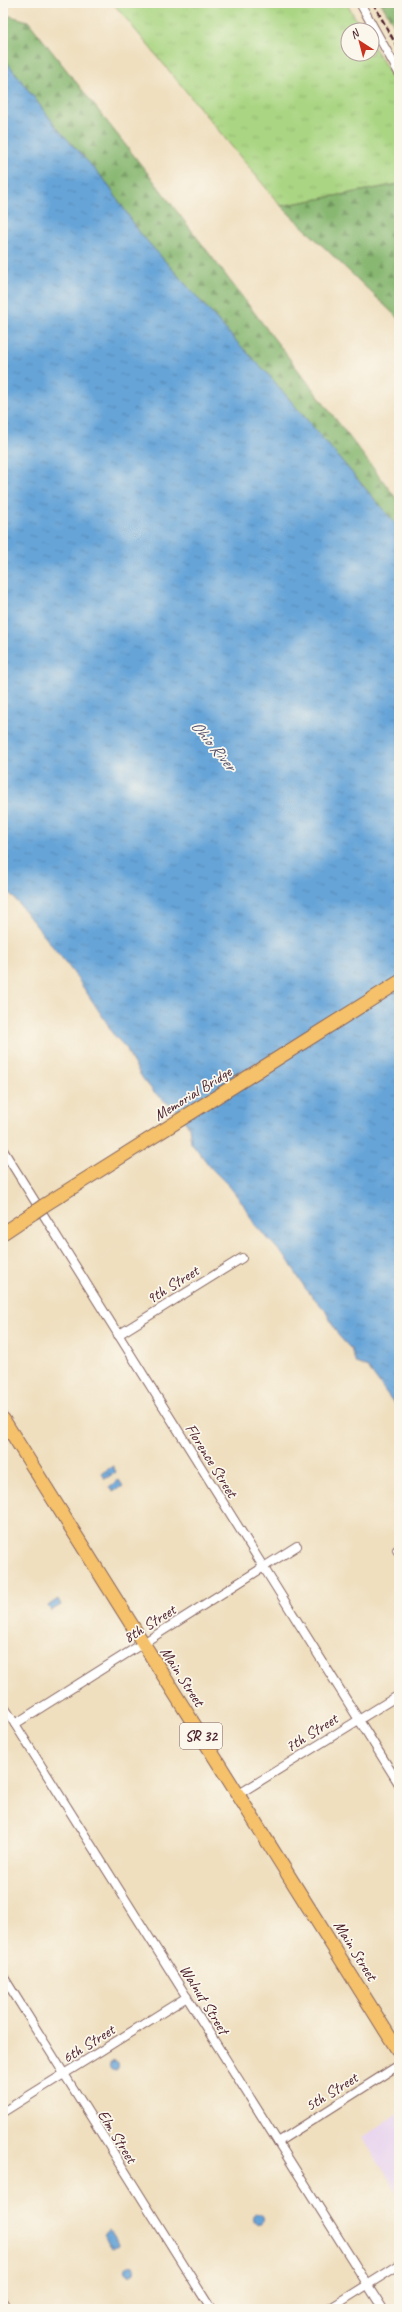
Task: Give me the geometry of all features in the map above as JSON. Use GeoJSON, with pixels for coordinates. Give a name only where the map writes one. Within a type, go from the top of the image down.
{"type":"FeatureCollection","features":[{"type":"Feature","properties":{"kind":"main road","name":"Memorial Bridge"},"geometry":{"type":"LineString","coordinates":[[3,1233],[399,982]]}},
{"type":"Feature","properties":{"kind":"main road","name":"Main Street"},"geometry":{"type":"LineString","coordinates":[[3,1419],[399,2052]]}},
{"type":"Feature","properties":{"kind":"street"},"geometry":{"type":"LineString","coordinates":[[360,3],[399,73]]}},
{"type":"Feature","properties":{"kind":"street","name":"Florence Street"},"geometry":{"type":"LineString","coordinates":[[3,1150],[399,1784]]}},
{"type":"Feature","properties":{"kind":"street","name":"9th Street"},"geometry":{"type":"LineString","coordinates":[[118,1334],[242,1258]]}},
{"type":"Feature","properties":{"kind":"street","name":"8th Street"},"geometry":{"type":"LineString","coordinates":[[15,1724],[297,1546]]}},
{"type":"Feature","properties":{"kind":"street","name":"7th Street"},"geometry":{"type":"LineString","coordinates":[[239,1794],[399,1695]]}},
{"type":"Feature","properties":{"kind":"street","name":"Walnut Street"},"geometry":{"type":"LineString","coordinates":[[3,1705],[383,2309]]}},
{"type":"Feature","properties":{"kind":"street","name":"Elm Street"},"geometry":{"type":"LineString","coordinates":[[3,1976],[211,2309]]}},
{"type":"Feature","properties":{"kind":"street","name":"6th Street"},"geometry":{"type":"LineString","coordinates":[[3,2112],[187,1997]]}},
{"type":"Feature","properties":{"kind":"street","name":"5th Street"},"geometry":{"type":"LineString","coordinates":[[278,2142],[399,2065]]}},
{"type":"Feature","properties":{"kind":"street"},"geometry":{"type":"LineString","coordinates":[[329,2309],[399,2266]]}},
{"type":"Feature","properties":{"kind":"street"},"geometry":{"type":"LineString","coordinates":[[3,2302],[7,2309]]}},
{"type":"Feature","properties":{"kind":"shaded area"},"geometry":{"type":"Polygon","coordinates":[[[399,2113],[399,2195],[362,2137],[399,2113]]]}},
{"type":"Feature","properties":{"kind":"green space"},"geometry":{"type":"Polygon","coordinates":[[[113,3],[346,3],[358,22],[340,22],[340,62],[380,62],[380,57],[399,87],[399,184],[281,206],[113,3]]]}},
{"type":"Feature","properties":{"kind":"green space"},"geometry":{"type":"Polygon","coordinates":[[[381,3],[399,3],[399,33],[381,3]]]}},
{"type":"Feature","properties":{"kind":"green space"},"geometry":{"type":"Polygon","coordinates":[[[3,14],[28,21],[153,180],[399,502],[399,528],[267,373],[236,341],[140,233],[106,182],[58,129],[3,57],[3,14]]]}},
{"type":"Feature","properties":{"kind":"green space"},"geometry":{"type":"Polygon","coordinates":[[[399,184],[399,319],[281,206],[399,184]]]}},
{"type":"Feature","properties":{"kind":"water","name":"Ohio River"},"geometry":{"type":"Polygon","coordinates":[[[3,57],[58,129],[106,182],[140,233],[236,341],[267,373],[399,528],[399,1410],[368,1368],[356,1363],[351,1349],[338,1335],[325,1310],[305,1288],[288,1260],[255,1225],[243,1204],[230,1187],[212,1169],[191,1142],[189,1127],[178,1112],[154,1092],[143,1079],[127,1049],[112,1033],[73,972],[3,884],[3,57]]]}},
{"type":"Feature","properties":{"kind":"water"},"geometry":{"type":"Polygon","coordinates":[[[113,1466],[116,1472],[105,1479],[102,1473],[113,1466]]]}},
{"type":"Feature","properties":{"kind":"water"},"geometry":{"type":"Polygon","coordinates":[[[119,1480],[123,1486],[113,1492],[109,1487],[119,1480]]]}},
{"type":"Feature","properties":{"kind":"water"},"geometry":{"type":"Polygon","coordinates":[[[58,1599],[61,1605],[51,1611],[48,1606],[58,1599]]]}},
{"type":"Feature","properties":{"kind":"water"},"geometry":{"type":"Polygon","coordinates":[[[114,2061],[119,2066],[114,2071],[109,2066],[114,2061]]]}},
{"type":"Feature","properties":{"kind":"water"},"geometry":{"type":"Polygon","coordinates":[[[256,2214],[260,2214],[262,2215],[262,2223],[256,2224],[253,2221],[253,2217],[256,2214]]]}},
{"type":"Feature","properties":{"kind":"water"},"geometry":{"type":"Polygon","coordinates":[[[109,2230],[119,2245],[112,2248],[103,2234],[109,2230]]]}},
{"type":"Feature","properties":{"kind":"water"},"geometry":{"type":"Polygon","coordinates":[[[130,2265],[135,2270],[130,2275],[125,2270],[130,2265]]]}},
{"type":"Feature","properties":{"kind":"railway"},"geometry":{"type":"LineString","coordinates":[[373,3],[399,50]]}}]}
